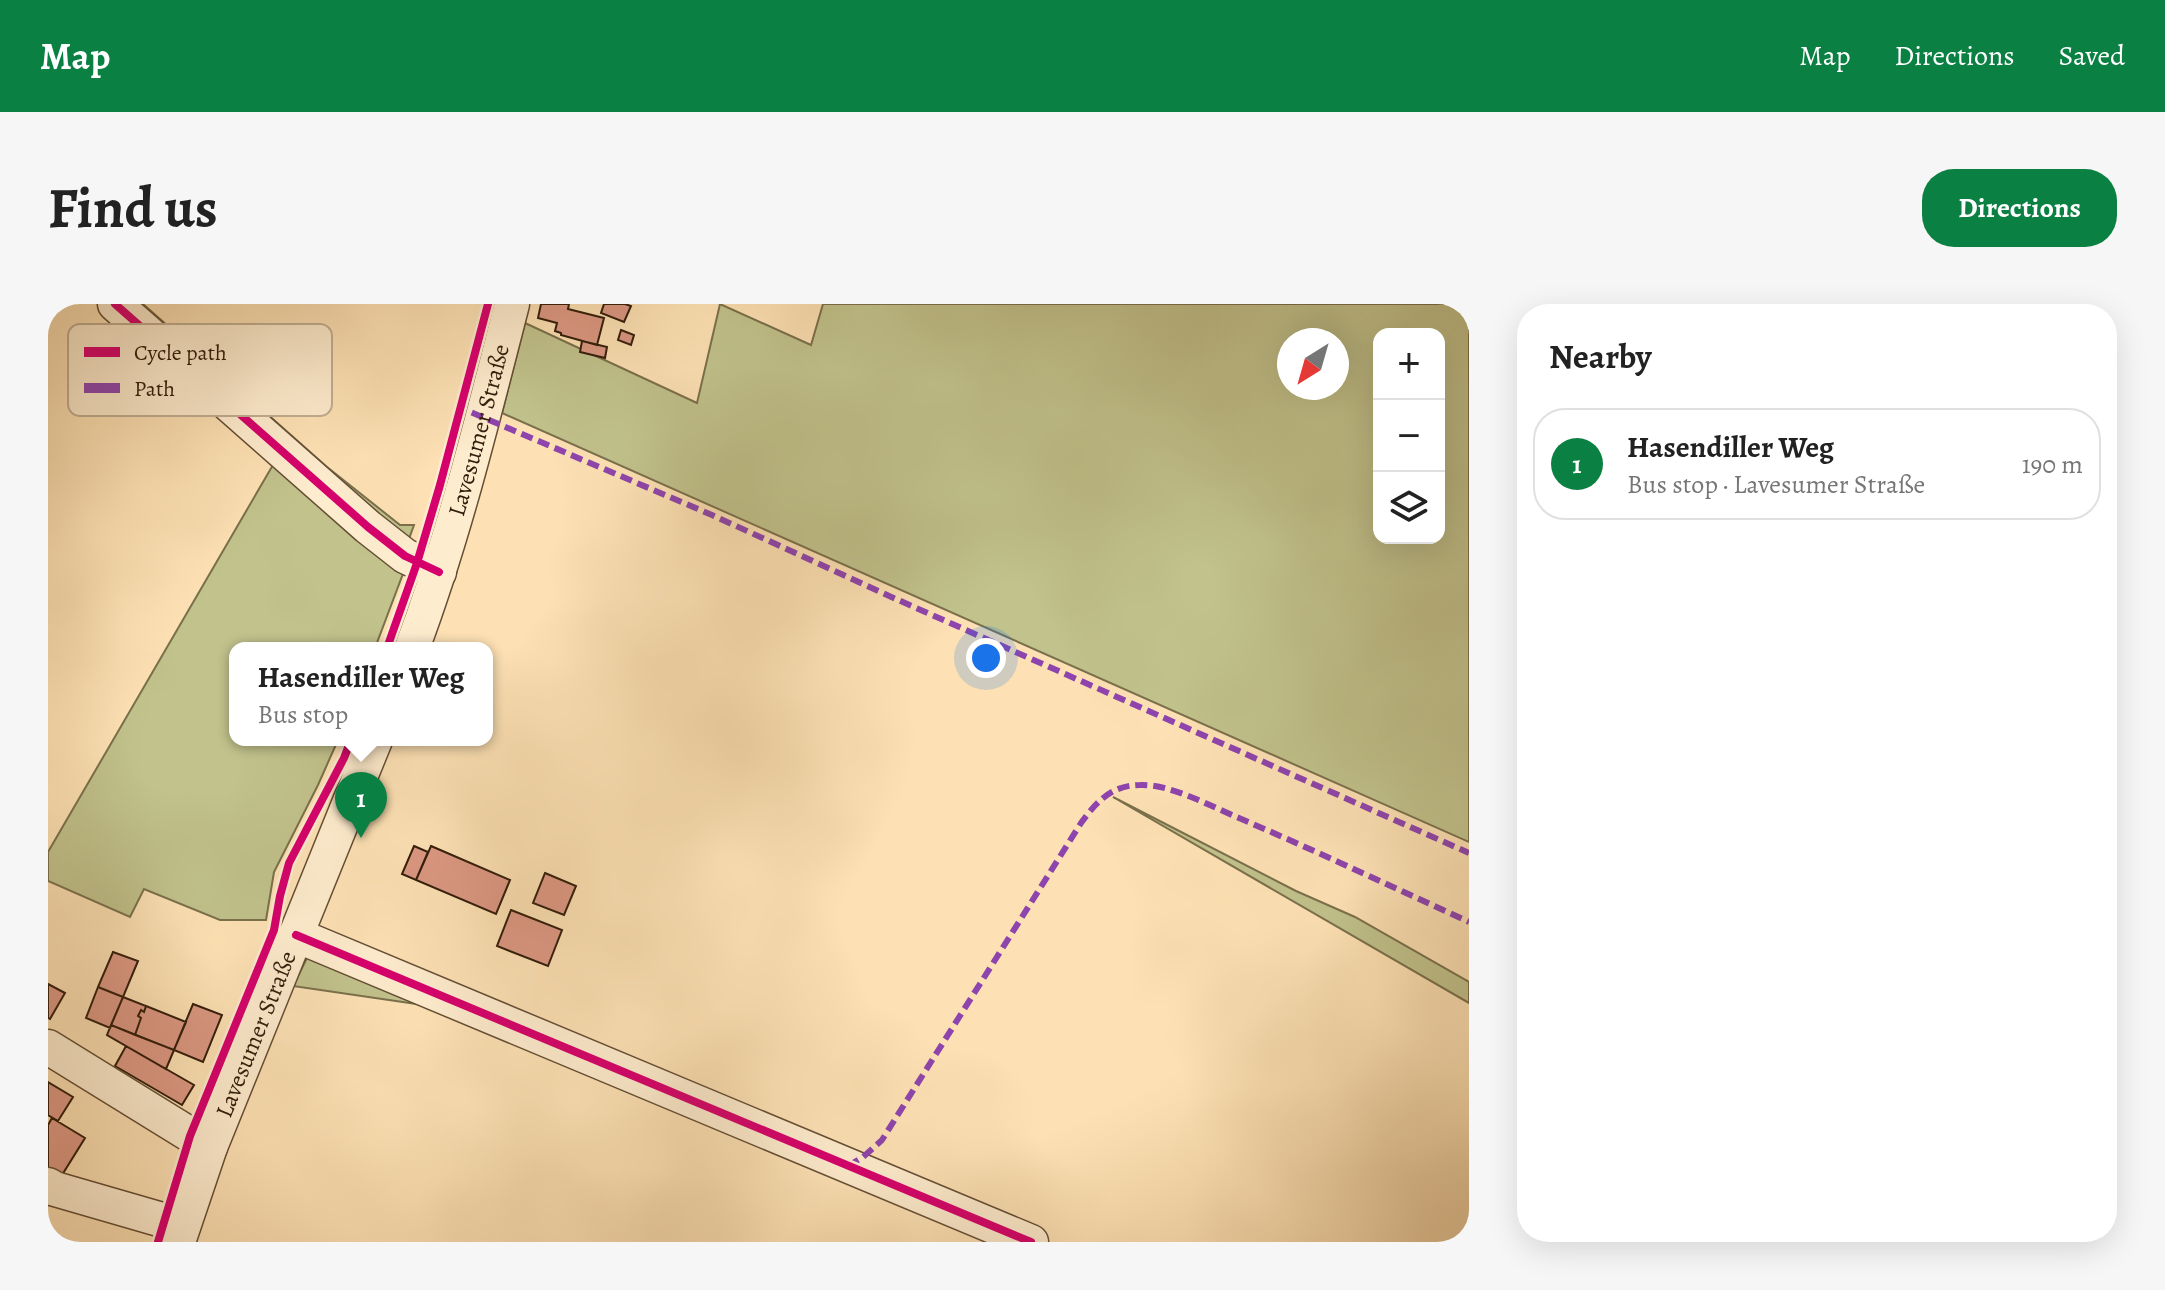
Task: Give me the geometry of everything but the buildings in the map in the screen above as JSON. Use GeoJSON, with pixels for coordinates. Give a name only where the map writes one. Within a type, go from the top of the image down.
{"type":"FeatureCollection","features":[{"type":"Feature","properties":{"kind":"street"},"geometry":{"type":"LineString","coordinates":[[115,304],[138,324]]}},
{"type":"Feature","properties":{"kind":"street","name":"Lavesumer Straße"},"geometry":{"type":"LineString","coordinates":[[414,642],[439,572],[512,304]]}},
{"type":"Feature","properties":{"kind":"street"},"geometry":{"type":"LineString","coordinates":[[242,416],[368,527],[405,556],[439,572]]}},
{"type":"Feature","properties":{"kind":"street","name":"Lavesumer Straße"},"geometry":{"type":"LineString","coordinates":[[181,1234],[210,1147],[373,746]]}},
{"type":"Feature","properties":{"kind":"street"},"geometry":{"type":"LineString","coordinates":[[296,935],[1031,1242]]}},
{"type":"Feature","properties":{"kind":"street"},"geometry":{"type":"LineString","coordinates":[[48,1047],[210,1147]]}},
{"type":"Feature","properties":{"kind":"street"},"geometry":{"type":"LineString","coordinates":[[48,1185],[181,1234]]}},
{"type":"Feature","properties":{"kind":"green space"},"geometry":{"type":"Polygon","coordinates":[[[126,304],[143,304],[166,324],[149,324],[126,304]]]}},
{"type":"Feature","properties":{"kind":"green space"},"geometry":{"type":"Polygon","coordinates":[[[720,304],[811,345],[823,304],[1469,304],[1469,842],[502,413],[525,323],[697,403],[720,304]]]}},
{"type":"Feature","properties":{"kind":"green space"},"geometry":{"type":"Polygon","coordinates":[[[255,416],[269,416],[400,525],[414,525],[406,547],[255,416]]]}},
{"type":"Feature","properties":{"kind":"green space"},"geometry":{"type":"Polygon","coordinates":[[[277,458],[404,571],[377,642],[229,642],[229,746],[335,746],[274,872],[266,920],[220,920],[144,889],[130,917],[48,881],[48,852],[277,458]]]}},
{"type":"Feature","properties":{"kind":"green space"},"geometry":{"type":"Polygon","coordinates":[[[1113,797],[1296,891],[1355,917],[1469,982],[1469,1003],[1113,797]]]}},
{"type":"Feature","properties":{"kind":"green space"},"geometry":{"type":"Polygon","coordinates":[[[307,958],[430,1006],[293,986],[307,958]]]}},
{"type":"Feature","properties":{"kind":"marked path"},"geometry":{"type":"LineString","coordinates":[[459,414],[461,408],[712,515],[1469,853]]}},
{"type":"Feature","properties":{"kind":"marked path"},"geometry":{"type":"LineString","coordinates":[[848,1166],[882,1140],[1081,823],[1099,801],[1113,791],[1140,785],[1164,788],[1190,797],[1469,922]]}},
{"type":"Feature","properties":{"kind":"cycle path"},"geometry":{"type":"LineString","coordinates":[[115,304],[138,324]]}},
{"type":"Feature","properties":{"kind":"cycle path"},"geometry":{"type":"LineString","coordinates":[[389,642],[440,485],[488,304]]}},
{"type":"Feature","properties":{"kind":"cycle path"},"geometry":{"type":"LineString","coordinates":[[242,416],[368,527],[405,556],[439,572]]}},
{"type":"Feature","properties":{"kind":"cycle path"},"geometry":{"type":"LineString","coordinates":[[158,1242],[190,1136],[274,930],[289,863],[349,746]]}},
{"type":"Feature","properties":{"kind":"cycle path"},"geometry":{"type":"LineString","coordinates":[[296,935],[1031,1242]]}},
{"type":"Feature","properties":{"kind":"place","name":"Hasendiller Weg"},"geometry":{"type":"Point","coordinates":[361,838]}}]}
